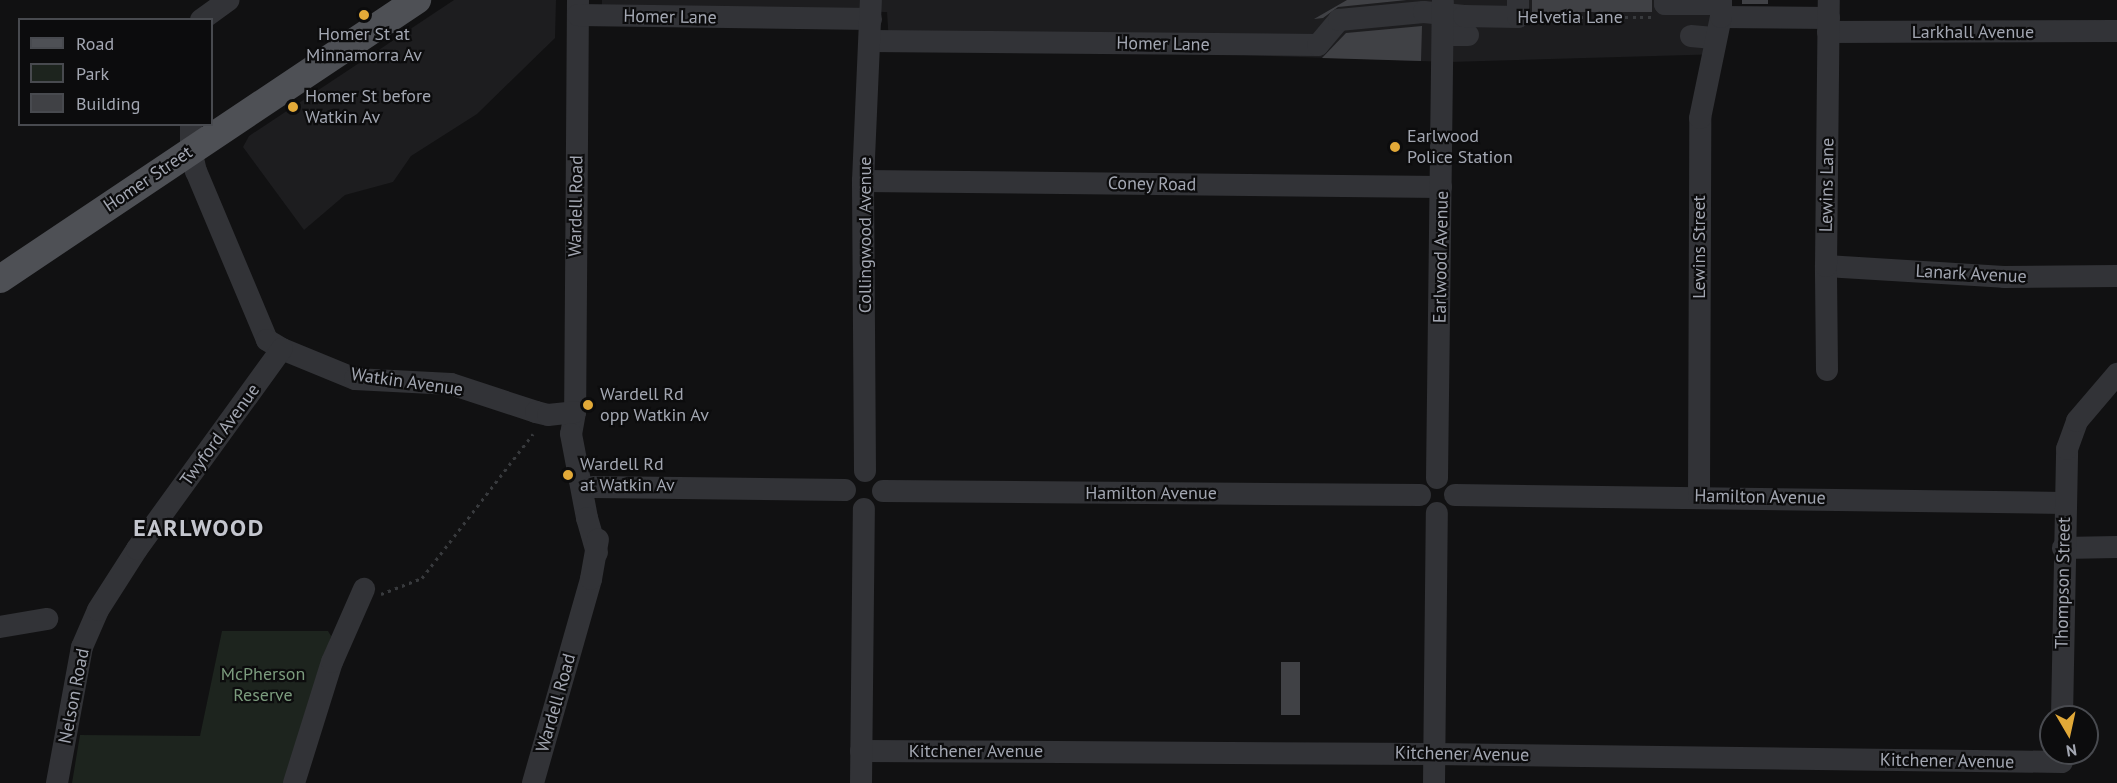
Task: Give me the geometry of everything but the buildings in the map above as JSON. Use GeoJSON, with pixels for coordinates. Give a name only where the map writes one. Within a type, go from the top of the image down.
{"type":"FeatureCollection","features":[{"type":"Feature","properties":{"kind":"main road","name":"Homer Street"},"geometry":{"type":"LineString","coordinates":[[213,123],[393,8],[417,0]]}},
{"type":"Feature","properties":{"kind":"main road","name":"Homer Street"},"geometry":{"type":"LineString","coordinates":[[0,279],[208,126]]}},
{"type":"Feature","properties":{"kind":"street"},"geometry":{"type":"LineString","coordinates":[[194,0],[194,18]]}},
{"type":"Feature","properties":{"kind":"street"},"geometry":{"type":"LineString","coordinates":[[204,18],[229,0]]}},
{"type":"Feature","properties":{"kind":"street"},"geometry":{"type":"LineString","coordinates":[[1663,8],[1665,3],[1720,15]]}},
{"type":"Feature","properties":{"kind":"street","name":"Homer Lane"},"geometry":{"type":"LineString","coordinates":[[578,8],[871,20],[1318,45],[1339,20],[1424,12],[1444,17]]}},
{"type":"Feature","properties":{"kind":"street","name":"Wardell Road"},"geometry":{"type":"LineString","coordinates":[[578,8],[575,412],[571,434],[587,518],[597,554]]}},
{"type":"Feature","properties":{"kind":"street","name":"Helvetia Lane"},"geometry":{"type":"LineString","coordinates":[[1444,17],[1518,8]]}},
{"type":"Feature","properties":{"kind":"street"},"geometry":{"type":"LineString","coordinates":[[1691,36],[1720,15]]}},
{"type":"Feature","properties":{"kind":"street","name":"Larkhall Avenue"},"geometry":{"type":"LineString","coordinates":[[1720,15],[1829,17],[2117,31]]}},
{"type":"Feature","properties":{"kind":"street","name":"Lewins Street"},"geometry":{"type":"LineString","coordinates":[[1699,496],[1700,118],[1720,15]]}},
{"type":"Feature","properties":{"kind":"street"},"geometry":{"type":"LineString","coordinates":[[1444,17],[1468,35]]}},
{"type":"Feature","properties":{"kind":"street","name":"Earlwood Avenue"},"geometry":{"type":"LineString","coordinates":[[1437,477],[1444,17]]}},
{"type":"Feature","properties":{"kind":"street","name":"Lewins Lane"},"geometry":{"type":"LineString","coordinates":[[1827,370],[1829,17]]}},
{"type":"Feature","properties":{"kind":"street","name":"Collingwood Avenue"},"geometry":{"type":"LineString","coordinates":[[865,471],[863,181],[871,20]]}},
{"type":"Feature","properties":{"kind":"street","name":"Watkin Avenue"},"geometry":{"type":"LineString","coordinates":[[191,137],[196,171],[267,340],[282,349],[355,379],[451,384],[548,415],[575,412]]}},
{"type":"Feature","properties":{"kind":"street","name":"Coney Road"},"geometry":{"type":"LineString","coordinates":[[863,181],[1442,188]]}},
{"type":"Feature","properties":{"kind":"street","name":"Lanark Avenue"},"geometry":{"type":"LineString","coordinates":[[1826,266],[2004,277],[2117,276]]}},
{"type":"Feature","properties":{"kind":"street","name":"Twyford Avenue"},"geometry":{"type":"LineString","coordinates":[[98,610],[144,540],[282,349]]}},
{"type":"Feature","properties":{"kind":"street","name":"Thompson Street"},"geometry":{"type":"LineString","coordinates":[[2062,705],[2063,548],[2067,449],[2077,421],[2114,383]]}},
{"type":"Feature","properties":{"kind":"street","name":"Wardell Road"},"geometry":{"type":"LineString","coordinates":[[533,783],[597,554],[598,516],[575,412]]}},
{"type":"Feature","properties":{"kind":"street"},"geometry":{"type":"LineString","coordinates":[[865,471],[880,479],[883,491],[875,505],[864,509],[853,505],[845,490],[848,479],[865,471]]}},
{"type":"Feature","properties":{"kind":"street"},"geometry":{"type":"LineString","coordinates":[[1437,477],[1448,481],[1455,495],[1448,510],[1437,513],[1423,505],[1420,495],[1423,485],[1437,477]]}},
{"type":"Feature","properties":{"kind":"street"},"geometry":{"type":"LineString","coordinates":[[593,487],[845,490]]}},
{"type":"Feature","properties":{"kind":"street","name":"Hamilton Avenue"},"geometry":{"type":"LineString","coordinates":[[883,491],[1420,495]]}},
{"type":"Feature","properties":{"kind":"street","name":"Hamilton Avenue"},"geometry":{"type":"LineString","coordinates":[[1455,495],[1699,496],[2064,503]]}},
{"type":"Feature","properties":{"kind":"street"},"geometry":{"type":"LineString","coordinates":[[861,783],[864,509]]}},
{"type":"Feature","properties":{"kind":"street"},"geometry":{"type":"LineString","coordinates":[[1434,783],[1437,513]]}},
{"type":"Feature","properties":{"kind":"street"},"geometry":{"type":"LineString","coordinates":[[2063,548],[2117,547]]}},
{"type":"Feature","properties":{"kind":"street"},"geometry":{"type":"LineString","coordinates":[[294,783],[332,662],[371,592]]}},
{"type":"Feature","properties":{"kind":"street","name":"Nelson Road"},"geometry":{"type":"LineString","coordinates":[[57,783],[82,647],[98,610]]}},
{"type":"Feature","properties":{"kind":"street"},"geometry":{"type":"LineString","coordinates":[[0,627],[46,619]]}},
{"type":"Feature","properties":{"kind":"street","name":"Kitchener Avenue"},"geometry":{"type":"LineString","coordinates":[[861,751],[1434,754],[2062,766]]}},
{"type":"Feature","properties":{"kind":"path","name":"Helvetia Lane"},"geometry":{"type":"LineString","coordinates":[[1518,8],[1663,8]]}},
{"type":"Feature","properties":{"kind":"path"},"geometry":{"type":"LineString","coordinates":[[371,592],[422,578],[534,434]]}},
{"type":"Feature","properties":{"kind":"shaded area"},"geometry":{"type":"Polygon","coordinates":[[[454,0],[556,0],[555,38],[477,114],[411,156],[393,182],[345,195],[304,230],[243,147],[249,136],[454,0]]]}},
{"type":"Feature","properties":{"kind":"shaded area"},"geometry":{"type":"Polygon","coordinates":[[[602,0],[1724,0],[1724,54],[1450,62],[889,43],[887,12],[602,9],[602,0]]]}},
{"type":"Feature","properties":{"kind":"green space","name":"McPherson Reserve"},"geometry":{"type":"Polygon","coordinates":[[[222,631],[328,631],[331,636],[290,783],[72,783],[80,735],[200,736],[222,631]]]}},
{"type":"Feature","properties":{"kind":"place","name":"Homer St at Minnamorra Av"},"geometry":{"type":"Point","coordinates":[364,15]}},
{"type":"Feature","properties":{"kind":"place","name":"Homer St before Watkin Av"},"geometry":{"type":"Point","coordinates":[293,107]}},
{"type":"Feature","properties":{"kind":"place","name":"Earlwood Police Station"},"geometry":{"type":"Point","coordinates":[1395,147]}},
{"type":"Feature","properties":{"kind":"place","name":"Wardell Rd opp Watkin Av"},"geometry":{"type":"Point","coordinates":[588,405]}},
{"type":"Feature","properties":{"kind":"place","name":"Wardell Rd at Watkin Av"},"geometry":{"type":"Point","coordinates":[568,475]}},
{"type":"Feature","properties":{"kind":"district","name":"EARLWOOD"},"geometry":{"type":"Point","coordinates":[199,528]}}]}
